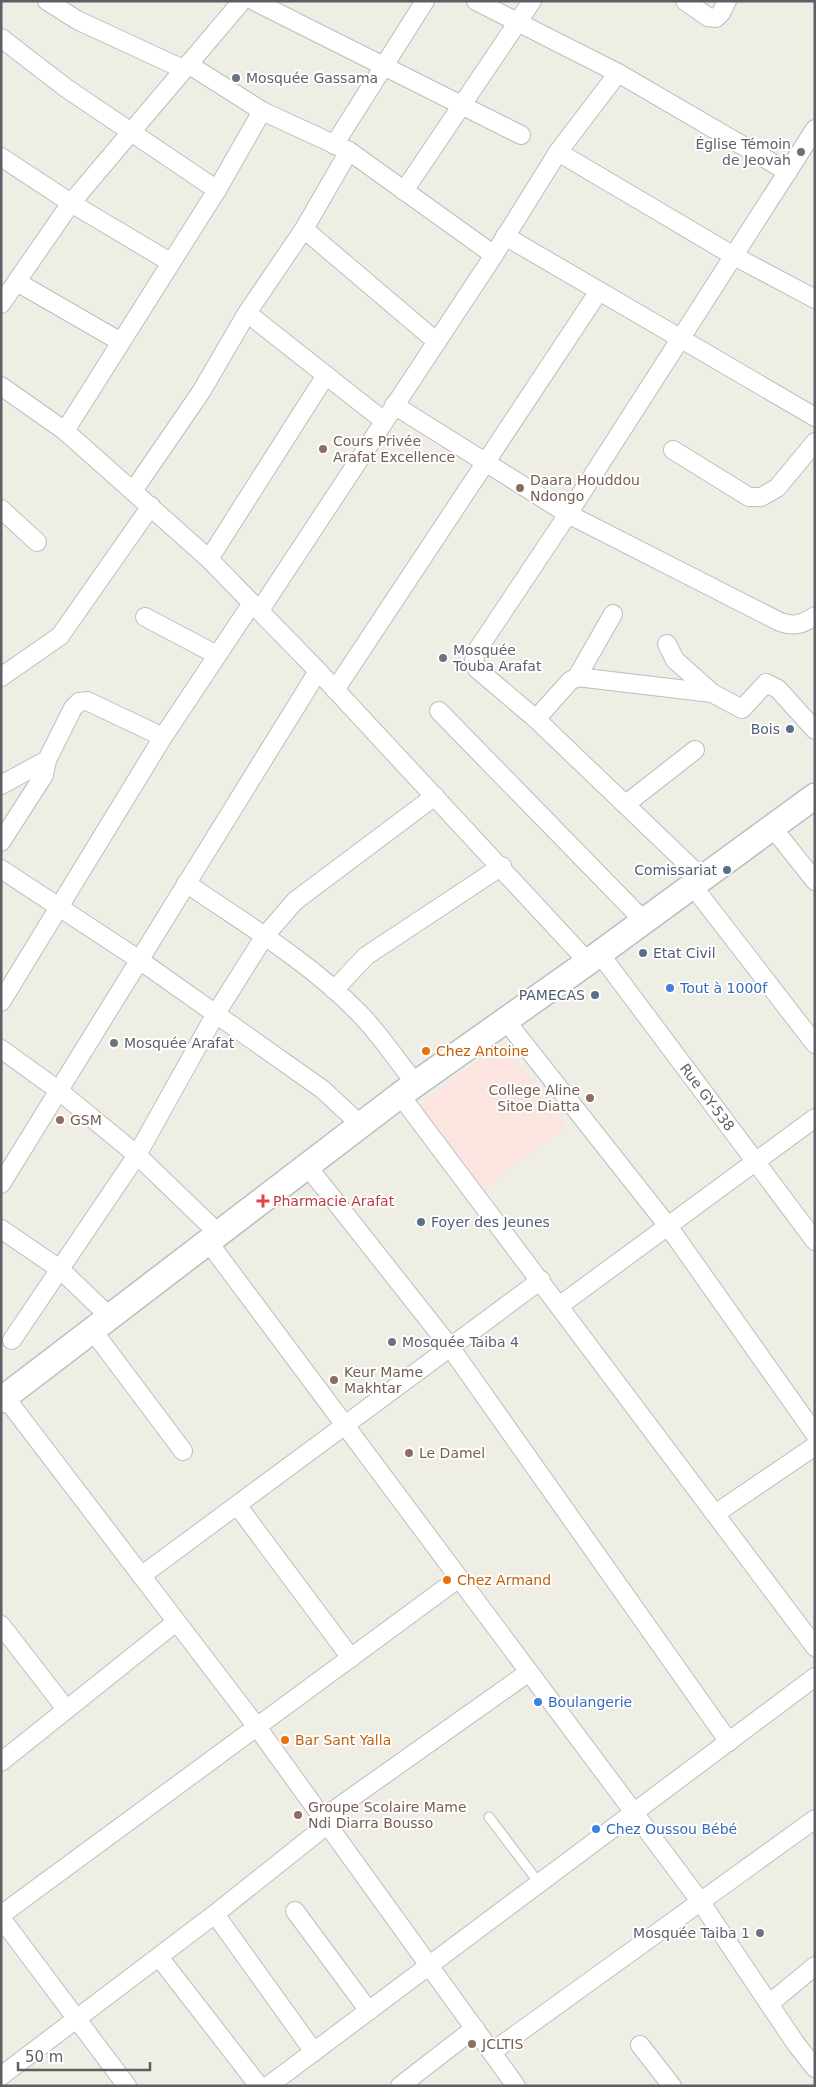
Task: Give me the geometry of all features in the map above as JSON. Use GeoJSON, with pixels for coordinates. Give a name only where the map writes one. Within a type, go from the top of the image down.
{"type":"FeatureCollection","features":[{"type":"Feature","properties":{"kind":"street"},"geometry":{"type":"LineString","coordinates":[[47,1],[77,20],[186,66],[262,111],[342,148],[494,255]]}},
{"type":"Feature","properties":{"kind":"street"},"geometry":{"type":"LineString","coordinates":[[1,304],[71,203],[242,1]]}},
{"type":"Feature","properties":{"kind":"street"},"geometry":{"type":"LineString","coordinates":[[254,1],[521,135]]}},
{"type":"Feature","properties":{"kind":"street"},"geometry":{"type":"LineString","coordinates":[[133,490],[201,392],[247,313],[304,229],[342,148],[384,67],[425,1]]}},
{"type":"Feature","properties":{"kind":"street"},"geometry":{"type":"LineString","coordinates":[[476,1],[618,73],[788,172]]}},
{"type":"Feature","properties":{"kind":"street"},"geometry":{"type":"LineString","coordinates":[[404,191],[532,1]]}},
{"type":"Feature","properties":{"kind":"street"},"geometry":{"type":"LineString","coordinates":[[686,1],[708,17],[716,18],[721,14],[726,1]]}},
{"type":"Feature","properties":{"kind":"street"},"geometry":{"type":"LineString","coordinates":[[1,38],[66,88],[217,190]]}},
{"type":"Feature","properties":{"kind":"street"},"geometry":{"type":"LineString","coordinates":[[1,1002],[163,737],[217,654],[256,607],[437,342],[558,152],[618,73]]}},
{"type":"Feature","properties":{"kind":"street"},"geometry":{"type":"LineString","coordinates":[[65,432],[170,262],[217,190],[262,111]]}},
{"type":"Feature","properties":{"kind":"street"},"geometry":{"type":"LineString","coordinates":[[815,129],[568,514],[476,652],[474,661],[477,670],[536,719],[626,804],[697,881],[815,1044]]}},
{"type":"Feature","properties":{"kind":"street"},"geometry":{"type":"LineString","coordinates":[[558,152],[734,256],[815,299]]}},
{"type":"Feature","properties":{"kind":"street"},"geometry":{"type":"LineString","coordinates":[[1,157],[71,203],[170,262]]}},
{"type":"Feature","properties":{"kind":"street"},"geometry":{"type":"LineString","coordinates":[[304,229],[437,342]]}},
{"type":"Feature","properties":{"kind":"street"},"geometry":{"type":"LineString","coordinates":[[505,236],[815,417]]}},
{"type":"Feature","properties":{"kind":"street"},"geometry":{"type":"LineString","coordinates":[[17,282],[121,342]]}},
{"type":"Feature","properties":{"kind":"street"},"geometry":{"type":"LineString","coordinates":[[336,690],[599,291]]}},
{"type":"Feature","properties":{"kind":"street"},"geometry":{"type":"LineString","coordinates":[[247,313],[384,421]]}},
{"type":"Feature","properties":{"kind":"street"},"geometry":{"type":"LineString","coordinates":[[210,559],[326,375]]}},
{"type":"Feature","properties":{"kind":"street","name":"Rue GY-538"},"geometry":{"type":"LineString","coordinates":[[3,390],[65,432],[210,559],[502,866],[594,958],[756,1161],[815,1241]]}},
{"type":"Feature","properties":{"kind":"street"},"geometry":{"type":"LineString","coordinates":[[394,406],[568,514],[780,622],[790,625],[803,624],[815,616]]}},
{"type":"Feature","properties":{"kind":"street"},"geometry":{"type":"LineString","coordinates":[[673,450],[749,497],[761,497],[777,488],[814,445]]}},
{"type":"Feature","properties":{"kind":"street"},"geometry":{"type":"LineString","coordinates":[[1,677],[60,636],[151,506]]}},
{"type":"Feature","properties":{"kind":"street"},"geometry":{"type":"LineString","coordinates":[[1,510],[37,542]]}},
{"type":"Feature","properties":{"kind":"street"},"geometry":{"type":"LineString","coordinates":[[536,719],[570,681],[577,677],[614,614]]}},
{"type":"Feature","properties":{"kind":"street"},"geometry":{"type":"LineString","coordinates":[[145,617],[217,654]]}},
{"type":"Feature","properties":{"kind":"street"},"geometry":{"type":"LineString","coordinates":[[667,644],[675,660],[712,693],[742,709],[745,708],[763,684],[770,684],[778,689],[815,730]]}},
{"type":"Feature","properties":{"kind":"street"},"geometry":{"type":"LineString","coordinates":[[1,1184],[138,959],[318,671]]}},
{"type":"Feature","properties":{"kind":"street"},"geometry":{"type":"LineString","coordinates":[[577,677],[712,693]]}},
{"type":"Feature","properties":{"kind":"street"},"geometry":{"type":"LineString","coordinates":[[1,842],[44,775],[47,760],[73,708],[79,702],[87,701],[163,737]]}},
{"type":"Feature","properties":{"kind":"street"},"geometry":{"type":"LineString","coordinates":[[439,711],[643,920]]}},
{"type":"Feature","properties":{"kind":"street"},"geometry":{"type":"LineString","coordinates":[[626,804],[695,750]]}},
{"type":"Feature","properties":{"kind":"street"},"geometry":{"type":"LineString","coordinates":[[1,785],[47,760]]}},
{"type":"Feature","properties":{"kind":"street"},"geometry":{"type":"LineString","coordinates":[[12,1340],[138,1155],[215,1015],[264,937],[294,901],[435,796]]}},
{"type":"Feature","properties":{"kind":"street"},"geometry":{"type":"LineString","coordinates":[[514,2085],[476,2028],[257,1727],[3,1398],[408,1090],[594,958],[643,920],[815,796]]}},
{"type":"Feature","properties":{"kind":"street"},"geometry":{"type":"LineString","coordinates":[[772,827],[815,881]]}},
{"type":"Feature","properties":{"kind":"street"},"geometry":{"type":"LineString","coordinates":[[334,990],[366,956],[502,866]]}},
{"type":"Feature","properties":{"kind":"street"},"geometry":{"type":"LineString","coordinates":[[1,869],[138,959],[322,1089],[362,1126]]}},
{"type":"Feature","properties":{"kind":"street"},"geometry":{"type":"LineString","coordinates":[[186,883],[264,937],[334,990],[360,1014],[408,1090],[559,1306],[815,1647]]}},
{"type":"Feature","properties":{"kind":"street"},"geometry":{"type":"LineString","coordinates":[[506,1020],[668,1226],[815,1434]]}},
{"type":"Feature","properties":{"kind":"street"},"geometry":{"type":"LineString","coordinates":[[1,1049],[58,1090],[138,1155],[214,1239],[459,1578],[700,1901],[769,2004],[815,2068]]}},
{"type":"Feature","properties":{"kind":"street"},"geometry":{"type":"LineString","coordinates":[[559,1306],[815,1118]]}},
{"type":"Feature","properties":{"kind":"street"},"geometry":{"type":"LineString","coordinates":[[308,1167],[450,1347],[729,1742]]}},
{"type":"Feature","properties":{"kind":"street"},"geometry":{"type":"LineString","coordinates":[[1,1229],[61,1270],[102,1324],[183,1450]]}},
{"type":"Feature","properties":{"kind":"street"},"geometry":{"type":"LineString","coordinates":[[142,1576],[541,1280]]}},
{"type":"Feature","properties":{"kind":"street"},"geometry":{"type":"LineString","coordinates":[[715,1514],[815,1446]]}},
{"type":"Feature","properties":{"kind":"street"},"geometry":{"type":"LineString","coordinates":[[237,1505],[351,1658]]}},
{"type":"Feature","properties":{"kind":"street"},"geometry":{"type":"LineString","coordinates":[[127,2086],[1,1917],[459,1578]]}},
{"type":"Feature","properties":{"kind":"street"},"geometry":{"type":"LineString","coordinates":[[1,1762],[176,1622]]}},
{"type":"Feature","properties":{"kind":"street"},"geometry":{"type":"LineString","coordinates":[[1,1625],[66,1709]]}},
{"type":"Feature","properties":{"kind":"street"},"geometry":{"type":"LineString","coordinates":[[1,2076],[215,1914],[325,1821],[529,1672]]}},
{"type":"Feature","properties":{"kind":"street"},"geometry":{"type":"LineString","coordinates":[[268,2086],[815,1678]]}},
{"type":"Feature","properties":{"kind":"street"},"geometry":{"type":"LineString","coordinates":[[492,2052],[815,1819]]}},
{"type":"Feature","properties":{"kind":"street"},"geometry":{"type":"LineString","coordinates":[[295,1911],[369,2011]]}},
{"type":"Feature","properties":{"kind":"street"},"geometry":{"type":"LineString","coordinates":[[215,1914],[314,2052]]}},
{"type":"Feature","properties":{"kind":"street"},"geometry":{"type":"LineString","coordinates":[[159,1957],[259,2086]]}},
{"type":"Feature","properties":{"kind":"street"},"geometry":{"type":"LineString","coordinates":[[769,2004],[815,1966]]}},
{"type":"Feature","properties":{"kind":"street"},"geometry":{"type":"LineString","coordinates":[[400,2086],[476,2028]]}},
{"type":"Feature","properties":{"kind":"street"},"geometry":{"type":"LineString","coordinates":[[640,2045],[672,2086]]}},
{"type":"Feature","properties":{"kind":"lane"},"geometry":{"type":"LineString","coordinates":[[489,1816],[539,1884]]}},
{"type":"Feature","properties":{"kind":"shaded area"},"geometry":{"type":"Polygon","coordinates":[[[502,1043],[567,1126],[481,1190],[418,1105],[502,1043]]]}},
{"type":"Feature","properties":{"kind":"place","name":"Mosquée Gassama"},"geometry":{"type":"Point","coordinates":[236,78]}},
{"type":"Feature","properties":{"kind":"place","name":"Église Témoin de Jeovah"},"geometry":{"type":"Point","coordinates":[801,152]}},
{"type":"Feature","properties":{"kind":"place","name":"Cours Privée Arafat Excellence"},"geometry":{"type":"Point","coordinates":[323,449]}},
{"type":"Feature","properties":{"kind":"place","name":"Daara Houddou Ndongo"},"geometry":{"type":"Point","coordinates":[520,488]}},
{"type":"Feature","properties":{"kind":"place","name":"Mosquée Touba Arafat"},"geometry":{"type":"Point","coordinates":[443,658]}},
{"type":"Feature","properties":{"kind":"place","name":"Bois"},"geometry":{"type":"Point","coordinates":[790,729]}},
{"type":"Feature","properties":{"kind":"place","name":"Comissariat"},"geometry":{"type":"Point","coordinates":[727,870]}},
{"type":"Feature","properties":{"kind":"place","name":"Etat Civil"},"geometry":{"type":"Point","coordinates":[643,953]}},
{"type":"Feature","properties":{"kind":"place","name":"Tout à 1000f"},"geometry":{"type":"Point","coordinates":[670,988]}},
{"type":"Feature","properties":{"kind":"place","name":"PAMECAS"},"geometry":{"type":"Point","coordinates":[595,995]}},
{"type":"Feature","properties":{"kind":"place","name":"Mosquée Arafat"},"geometry":{"type":"Point","coordinates":[114,1043]}},
{"type":"Feature","properties":{"kind":"place","name":"Chez Antoine"},"geometry":{"type":"Point","coordinates":[426,1051]}},
{"type":"Feature","properties":{"kind":"place","name":"College Aline Sitoe Diatta"},"geometry":{"type":"Point","coordinates":[590,1098]}},
{"type":"Feature","properties":{"kind":"place","name":"GSM"},"geometry":{"type":"Point","coordinates":[60,1120]}},
{"type":"Feature","properties":{"kind":"place","name":"Pharmacie Arafat"},"geometry":{"type":"Point","coordinates":[263,1201]}},
{"type":"Feature","properties":{"kind":"place","name":"Foyer des Jeunes"},"geometry":{"type":"Point","coordinates":[421,1222]}},
{"type":"Feature","properties":{"kind":"place","name":"Mosquée Taiba 4"},"geometry":{"type":"Point","coordinates":[392,1342]}},
{"type":"Feature","properties":{"kind":"place","name":"Keur Mame Makhtar"},"geometry":{"type":"Point","coordinates":[334,1380]}},
{"type":"Feature","properties":{"kind":"place","name":"Le Damel"},"geometry":{"type":"Point","coordinates":[409,1453]}},
{"type":"Feature","properties":{"kind":"place","name":"Chez Armand"},"geometry":{"type":"Point","coordinates":[447,1580]}},
{"type":"Feature","properties":{"kind":"place","name":"Boulangerie"},"geometry":{"type":"Point","coordinates":[538,1702]}},
{"type":"Feature","properties":{"kind":"place","name":"Bar Sant Yalla"},"geometry":{"type":"Point","coordinates":[285,1740]}},
{"type":"Feature","properties":{"kind":"place","name":"Groupe Scolaire Mame Ndi Diarra Bousso"},"geometry":{"type":"Point","coordinates":[298,1815]}},
{"type":"Feature","properties":{"kind":"place","name":"Chez Oussou Bébé"},"geometry":{"type":"Point","coordinates":[596,1829]}},
{"type":"Feature","properties":{"kind":"place","name":"Mosquée Taiba 1"},"geometry":{"type":"Point","coordinates":[760,1933]}},
{"type":"Feature","properties":{"kind":"place","name":"JCLTIS"},"geometry":{"type":"Point","coordinates":[472,2044]}}]}
